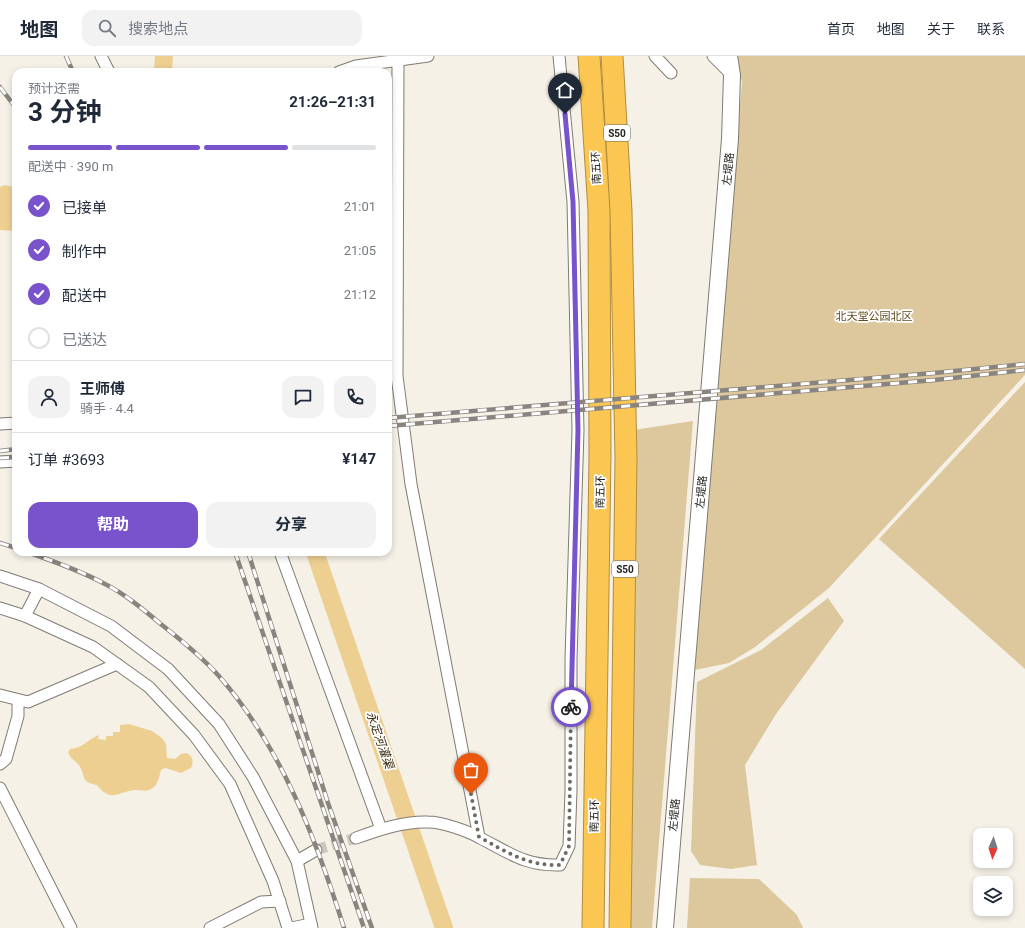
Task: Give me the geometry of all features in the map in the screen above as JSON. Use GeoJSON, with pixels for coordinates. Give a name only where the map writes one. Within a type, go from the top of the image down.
{"type":"FeatureCollection","features":[{"type":"Feature","properties":{"kind":"highway","name":"南五环"},"geometry":{"type":"LineString","coordinates":[[589,56],[599,211],[600,456],[593,928]]}},
{"type":"Feature","properties":{"kind":"highway","name":"南五环"},"geometry":{"type":"LineString","coordinates":[[612,56],[621,211],[626,458],[620,928]]}},
{"type":"Feature","properties":{"kind":"main road","name":"左堤路"},"geometry":{"type":"LineString","coordinates":[[665,928],[730,147],[732,75],[728,56]]}},
{"type":"Feature","properties":{"kind":"street"},"geometry":{"type":"LineString","coordinates":[[101,56],[107,68]]}},
{"type":"Feature","properties":{"kind":"street"},"geometry":{"type":"LineString","coordinates":[[350,68],[428,56]]}},
{"type":"Feature","properties":{"kind":"street"},"geometry":{"type":"LineString","coordinates":[[356,838],[382,829],[426,822],[437,823],[479,837],[517,858],[542,866],[560,865],[569,846],[571,791],[571,659],[578,430],[573,202],[559,56]]}},
{"type":"Feature","properties":{"kind":"street"},"geometry":{"type":"LineString","coordinates":[[655,56],[671,73]]}},
{"type":"Feature","properties":{"kind":"street"},"geometry":{"type":"LineString","coordinates":[[713,56],[732,75]]}},
{"type":"Feature","properties":{"kind":"street"},"geometry":{"type":"LineString","coordinates":[[398,60],[397,376],[411,484],[479,837]]}},
{"type":"Feature","properties":{"kind":"street"},"geometry":{"type":"LineString","coordinates":[[0,424],[12,423]]}},
{"type":"Feature","properties":{"kind":"street"},"geometry":{"type":"LineString","coordinates":[[0,462],[12,461]]}},
{"type":"Feature","properties":{"kind":"street"},"geometry":{"type":"LineString","coordinates":[[281,556],[382,829]]}},
{"type":"Feature","properties":{"kind":"street"},"geometry":{"type":"LineString","coordinates":[[0,576],[39,589],[111,626],[168,669],[219,724],[254,777],[297,861],[311,926],[291,928]]}},
{"type":"Feature","properties":{"kind":"street"},"geometry":{"type":"LineString","coordinates":[[25,616],[39,589]]}},
{"type":"Feature","properties":{"kind":"street"},"geometry":{"type":"LineString","coordinates":[[0,608],[25,616],[93,647],[149,687],[194,735],[230,784],[274,881],[288,928]]}},
{"type":"Feature","properties":{"kind":"street"},"geometry":{"type":"LineString","coordinates":[[0,695],[28,702],[117,664]]}},
{"type":"Feature","properties":{"kind":"street"},"geometry":{"type":"LineString","coordinates":[[0,764],[6,759],[18,716],[18,700]]}},
{"type":"Feature","properties":{"kind":"street"},"geometry":{"type":"LineString","coordinates":[[0,788],[71,928]]}},
{"type":"Feature","properties":{"kind":"street"},"geometry":{"type":"LineString","coordinates":[[297,861],[316,850]]}},
{"type":"Feature","properties":{"kind":"street"},"geometry":{"type":"LineString","coordinates":[[210,928],[261,902],[280,901]]}},
{"type":"Feature","properties":{"kind":"green space","name":"北天堂公园北区"},"geometry":{"type":"Polygon","coordinates":[[[736,56],[1025,56],[1025,375],[829,588],[755,647],[729,663],[695,670],[717,367],[742,82],[736,56]]]}},
{"type":"Feature","properties":{"kind":"green space"},"geometry":{"type":"Polygon","coordinates":[[[1025,382],[1025,669],[879,539],[1025,382]]]}},
{"type":"Feature","properties":{"kind":"green space"},"geometry":{"type":"Polygon","coordinates":[[[693,421],[652,928],[629,928],[633,430],[693,421]]]}},
{"type":"Feature","properties":{"kind":"green space"},"geometry":{"type":"Polygon","coordinates":[[[828,598],[844,621],[776,714],[745,765],[757,865],[731,869],[700,865],[691,851],[697,682],[761,650],[828,598]]]}},
{"type":"Feature","properties":{"kind":"green space"},"geometry":{"type":"Polygon","coordinates":[[[690,878],[759,879],[797,915],[803,928],[687,928],[690,878]]]}},
{"type":"Feature","properties":{"kind":"shaded area"},"geometry":{"type":"Polygon","coordinates":[[[5,185],[12,187],[12,231],[0,230],[0,187],[5,185]]]}},
{"type":"Feature","properties":{"kind":"shaded area"},"geometry":{"type":"Polygon","coordinates":[[[129,724],[152,731],[162,738],[166,744],[167,758],[175,759],[181,754],[187,753],[192,759],[191,768],[181,773],[165,768],[161,770],[157,784],[153,788],[145,791],[136,790],[111,795],[102,791],[97,785],[88,782],[84,778],[79,765],[71,758],[68,752],[70,749],[78,747],[99,735],[98,739],[106,740],[106,736],[113,736],[113,732],[120,732],[120,725],[129,724]]]}},
{"type":"Feature","properties":{"kind":"waterway","name":"永定河灌渠"},"geometry":{"type":"LineString","coordinates":[[163,68],[164,56]]}},
{"type":"Feature","properties":{"kind":"waterway","name":"永定河灌渠"},"geometry":{"type":"LineString","coordinates":[[316,556],[444,928]]}},
{"type":"Feature","properties":{"kind":"tunnel"},"geometry":{"type":"LineString","coordinates":[[316,850],[356,838]]}},
{"type":"Feature","properties":{"kind":"railway"},"geometry":{"type":"LineString","coordinates":[[66,56],[71,68]]}},
{"type":"Feature","properties":{"kind":"railway"},"geometry":{"type":"LineString","coordinates":[[0,87],[12,103]]}},
{"type":"Feature","properties":{"kind":"railway"},"geometry":{"type":"LineString","coordinates":[[392,418],[934,373],[1025,364]]}},
{"type":"Feature","properties":{"kind":"railway"},"geometry":{"type":"LineString","coordinates":[[392,426],[935,380],[1025,370]]}},
{"type":"Feature","properties":{"kind":"railway"},"geometry":{"type":"LineString","coordinates":[[0,451],[12,450]]}},
{"type":"Feature","properties":{"kind":"railway"},"geometry":{"type":"LineString","coordinates":[[0,458],[12,457]]}},
{"type":"Feature","properties":{"kind":"railway"},"geometry":{"type":"LineString","coordinates":[[0,543],[12,547]]}},
{"type":"Feature","properties":{"kind":"railway"},"geometry":{"type":"LineString","coordinates":[[38,556],[96,579],[120,593],[184,642],[218,675],[260,732],[294,795],[321,861],[344,928]]}},
{"type":"Feature","properties":{"kind":"railway"},"geometry":{"type":"LineString","coordinates":[[236,556],[364,928]]}},
{"type":"Feature","properties":{"kind":"railway"},"geometry":{"type":"LineString","coordinates":[[249,556],[328,803],[372,928]]}},
{"type":"Feature","properties":{"kind":"way so far"},"geometry":{"type":"LineString","coordinates":[[471,794],[479,837],[517,858],[542,866],[560,865],[569,846],[571,791],[571,707]]}},
{"type":"Feature","properties":{"kind":"route"},"geometry":{"type":"LineString","coordinates":[[565,114],[573,202],[578,430],[571,659],[571,707]]}}]}
